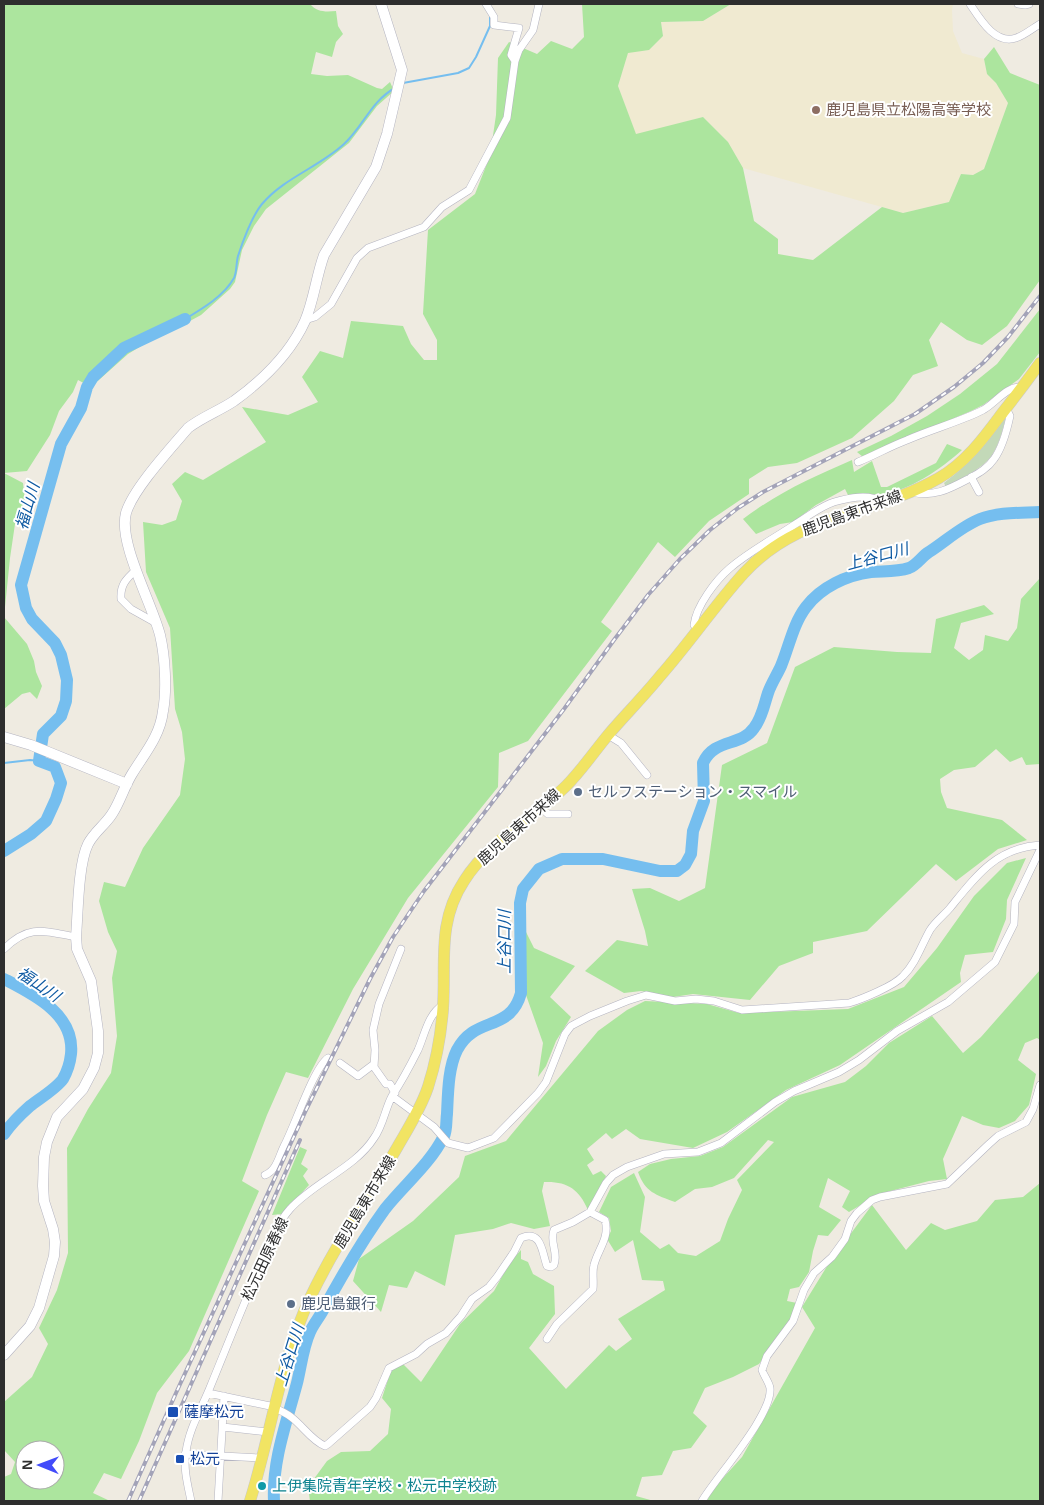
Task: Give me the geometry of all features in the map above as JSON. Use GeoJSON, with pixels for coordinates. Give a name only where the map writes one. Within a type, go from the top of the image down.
{"type":"FeatureCollection","features":[{"type":"Feature","properties":{"kind":"main road","name":"鹿児島東市来線"},"geometry":{"type":"LineString","coordinates":[[250,1501],[268,1432],[278,1409],[293,1342],[311,1297],[334,1254],[417,1114],[427,1089],[434,1067],[443,1005],[444,942],[447,924],[457,894],[471,870],[486,853],[566,786],[661,675],[745,572],[768,551],[801,530],[911,492],[944,476],[968,456],[1040,363]]}},
{"type":"Feature","properties":{"kind":"street"},"geometry":{"type":"LineString","coordinates":[[4,1355],[30,1326],[39,1308],[54,1256],[54,1235],[44,1201],[43,1186],[44,1156],[47,1142],[57,1117],[83,1089],[94,1068],[98,1053],[98,1031],[91,980],[77,949],[76,937],[84,854],[94,834],[112,814],[127,784],[155,739],[164,709],[163,656],[160,636],[125,536],[126,514],[134,495],[188,428],[234,401],[268,373],[294,342],[305,320],[324,255],[376,167],[382,153],[400,84],[402,70],[381,4]]}},
{"type":"Feature","properties":{"kind":"street"},"geometry":{"type":"LineString","coordinates":[[486,4],[494,17],[494,25],[520,28],[512,55],[515,61]]}},
{"type":"Feature","properties":{"kind":"street"},"geometry":{"type":"LineString","coordinates":[[305,320],[315,316],[331,304],[357,258],[368,248],[424,227],[442,207],[469,190],[507,118],[515,61],[519,50],[533,30],[539,4]]}},
{"type":"Feature","properties":{"kind":"street"},"geometry":{"type":"LineString","coordinates":[[970,4],[980,20],[998,38],[1008,40],[1017,38],[1040,24]]}},
{"type":"Feature","properties":{"kind":"street"},"geometry":{"type":"LineString","coordinates":[[1018,4],[1025,6],[1029,4]]}},
{"type":"Feature","properties":{"kind":"street"},"geometry":{"type":"LineString","coordinates":[[858,462],[907,440],[957,421],[983,409],[1009,390],[1022,387]]}},
{"type":"Feature","properties":{"kind":"street"},"geometry":{"type":"LineString","coordinates":[[911,492],[926,494],[950,489],[989,466],[997,454],[1010,416],[1006,408]]}},
{"type":"Feature","properties":{"kind":"street"},"geometry":{"type":"LineString","coordinates":[[971,477],[979,492]]}},
{"type":"Feature","properties":{"kind":"street"},"geometry":{"type":"LineString","coordinates":[[136,570],[128,577],[120,589],[121,599],[132,609],[156,622]]}},
{"type":"Feature","properties":{"kind":"street"},"geometry":{"type":"LineString","coordinates":[[608,735],[621,744],[647,774]]}},
{"type":"Feature","properties":{"kind":"street"},"geometry":{"type":"LineString","coordinates":[[4,737],[31,745],[127,784]]}},
{"type":"Feature","properties":{"kind":"street"},"geometry":{"type":"LineString","coordinates":[[540,807],[548,814],[568,814]]}},
{"type":"Feature","properties":{"kind":"street"},"geometry":{"type":"LineString","coordinates":[[401,949],[379,1004],[374,1024],[374,1064],[376,1071],[386,1084],[390,1084],[394,1095],[434,1126],[448,1143],[468,1148],[494,1138],[514,1119],[546,1082],[565,1034],[571,1026],[590,1016],[646,995],[675,1001],[696,999],[714,1001],[724,1006],[742,1010],[849,1003],[860,1000],[902,977],[918,956],[931,929],[979,873],[1000,856],[1019,849],[1040,845]]}},
{"type":"Feature","properties":{"kind":"street"},"geometry":{"type":"LineString","coordinates":[[208,1393],[278,1409],[290,1416],[318,1442],[325,1446],[370,1407],[389,1368],[416,1354],[427,1344],[446,1332],[461,1316],[472,1299],[489,1286],[514,1252],[521,1238],[528,1236],[537,1240],[542,1245],[543,1257],[547,1266],[551,1267],[554,1265],[556,1258],[552,1239],[554,1230],[590,1212],[606,1182],[613,1175],[627,1167],[664,1154],[698,1152],[721,1143],[776,1102],[794,1091],[840,1072],[905,1026],[948,1002],[995,962],[1014,924],[1015,902],[1040,850]]}},
{"type":"Feature","properties":{"kind":"street"},"geometry":{"type":"LineString","coordinates":[[4,949],[25,933],[40,931],[76,937]]}},
{"type":"Feature","properties":{"kind":"street","name":"松元田原春線"},"geometry":{"type":"LineString","coordinates":[[190,1501],[185,1454],[196,1417],[208,1393],[277,1228],[291,1208],[368,1146],[375,1137],[394,1095],[406,1075],[433,1013],[443,1005]]}},
{"type":"Feature","properties":{"kind":"street"},"geometry":{"type":"LineString","coordinates":[[266,1175],[270,1173],[282,1153],[313,1080],[324,1060],[328,1058]]}},
{"type":"Feature","properties":{"kind":"street"},"geometry":{"type":"LineString","coordinates":[[340,1063],[358,1076],[374,1064]]}},
{"type":"Feature","properties":{"kind":"street"},"geometry":{"type":"LineString","coordinates":[[702,1501],[739,1452],[758,1421],[767,1401],[770,1390],[762,1370],[767,1356],[793,1321],[804,1290],[814,1273],[832,1257],[845,1239],[851,1221],[857,1213],[872,1200],[947,1184],[998,1136],[1026,1122],[1033,1109],[1040,1085]]}},
{"type":"Feature","properties":{"kind":"street"},"geometry":{"type":"LineString","coordinates":[[548,1339],[557,1324],[593,1289],[593,1266],[604,1241],[607,1227],[605,1220],[590,1212]]}},
{"type":"Feature","properties":{"kind":"street"},"geometry":{"type":"LineString","coordinates":[[218,1501],[224,1396]]}},
{"type":"Feature","properties":{"kind":"street"},"geometry":{"type":"LineString","coordinates":[[223,1427],[268,1432]]}},
{"type":"Feature","properties":{"kind":"street"},"geometry":{"type":"LineString","coordinates":[[185,1454],[261,1458]]}},
{"type":"Feature","properties":{"kind":"shaded area","name":"鹿児島県立松陽高等学校"},"geometry":{"type":"Polygon","coordinates":[[[731,4],[953,4],[953,31],[962,53],[984,59],[987,74],[996,83],[1008,103],[984,169],[973,175],[961,174],[949,202],[903,213],[743,168],[728,142],[703,117],[636,135],[618,86],[628,52],[649,50],[663,36],[661,22],[703,21],[731,4]]]}},
{"type":"Feature","properties":{"kind":"green space"},"geometry":{"type":"Polygon","coordinates":[[[4,4],[310,4],[315,9],[322,11],[336,11],[338,26],[343,34],[336,42],[332,57],[316,52],[311,74],[327,76],[348,75],[382,89],[390,82],[394,91],[377,106],[349,143],[266,209],[254,226],[242,250],[235,282],[230,289],[201,315],[128,354],[91,387],[78,380],[73,392],[59,411],[50,435],[27,471],[4,473],[4,4]]]}},
{"type":"Feature","properties":{"kind":"green space"},"geometry":{"type":"Polygon","coordinates":[[[582,4],[731,4],[703,21],[661,22],[663,36],[649,50],[628,53],[618,86],[636,134],[703,117],[728,142],[743,168],[754,221],[778,239],[778,254],[813,260],[882,207],[903,213],[949,202],[961,174],[973,175],[984,169],[1008,103],[996,83],[987,74],[984,59],[994,47],[1010,73],[1040,85],[1040,280],[1007,326],[982,345],[967,340],[941,322],[929,340],[938,366],[913,375],[894,401],[852,438],[797,463],[768,467],[749,479],[749,494],[709,521],[675,557],[658,542],[601,622],[612,631],[528,741],[499,753],[498,787],[408,898],[353,989],[308,1078],[286,1072],[267,1115],[242,1181],[259,1191],[189,1351],[157,1393],[139,1441],[121,1479],[104,1473],[93,1493],[110,1501],[4,1501],[4,1477],[11,1474],[15,1462],[4,1450],[4,1402],[32,1377],[48,1344],[39,1328],[57,1290],[68,1253],[67,1148],[88,1109],[111,1073],[117,1036],[112,978],[117,951],[108,932],[99,901],[104,882],[125,887],[143,848],[180,795],[185,759],[182,732],[175,709],[170,628],[146,572],[143,522],[162,525],[176,520],[182,501],[172,484],[185,472],[203,480],[266,442],[242,407],[288,415],[318,402],[302,377],[320,351],[343,358],[351,321],[403,326],[411,344],[424,360],[437,360],[437,340],[423,314],[428,230],[475,194],[490,156],[496,115],[498,58],[509,42],[537,54],[551,41],[572,49],[584,37],[582,4]]]}},
{"type":"Feature","properties":{"kind":"green space"},"geometry":{"type":"Polygon","coordinates":[[[1040,309],[1040,352],[1019,379],[983,405],[971,411],[863,457],[857,452],[927,416],[960,394],[997,364],[1040,309]]]}},
{"type":"Feature","properties":{"kind":"green space"},"geometry":{"type":"Polygon","coordinates":[[[1006,416],[998,444],[987,461],[971,473],[946,487],[944,483],[963,468],[978,452],[1006,416]]]}},
{"type":"Feature","properties":{"kind":"green space"},"geometry":{"type":"Polygon","coordinates":[[[947,444],[962,450],[935,471],[902,489],[880,494],[848,495],[845,489],[816,505],[793,522],[780,524],[756,534],[743,519],[782,493],[852,460],[854,472],[872,461],[881,487],[887,487],[936,463],[947,444]]]}},
{"type":"Feature","properties":{"kind":"green space"},"geometry":{"type":"Polygon","coordinates":[[[4,473],[23,483],[25,500],[15,524],[4,617],[4,473]]]}},
{"type":"Feature","properties":{"kind":"green space"},"geometry":{"type":"Polygon","coordinates":[[[1040,578],[1040,764],[1026,765],[1022,757],[1010,762],[996,749],[975,767],[954,770],[940,779],[941,792],[947,808],[1002,820],[1027,840],[998,849],[956,881],[936,864],[867,931],[813,942],[813,953],[779,966],[750,1000],[693,994],[673,997],[641,991],[624,993],[585,971],[617,940],[648,946],[632,889],[650,888],[679,901],[705,888],[722,765],[767,743],[795,667],[834,647],[931,653],[936,619],[984,605],[994,614],[961,623],[954,648],[969,660],[983,650],[985,635],[1008,641],[1017,628],[1021,599],[1040,578]]]}},
{"type":"Feature","properties":{"kind":"green space"},"geometry":{"type":"Polygon","coordinates":[[[4,617],[27,644],[42,686],[37,699],[30,692],[22,694],[4,709],[4,617]]]}},
{"type":"Feature","properties":{"kind":"green space"},"geometry":{"type":"Polygon","coordinates":[[[1026,858],[1007,900],[1006,919],[993,952],[965,955],[960,973],[961,982],[840,1065],[786,1090],[727,1132],[693,1148],[640,1139],[626,1129],[612,1139],[606,1133],[587,1149],[594,1160],[587,1165],[593,1175],[601,1171],[606,1176],[588,1210],[581,1197],[571,1188],[559,1183],[544,1182],[542,1191],[550,1226],[534,1229],[511,1223],[493,1229],[455,1235],[445,1286],[415,1271],[407,1288],[389,1285],[381,1312],[353,1281],[359,1259],[413,1221],[459,1177],[465,1156],[506,1141],[598,1031],[627,1010],[645,1001],[707,1004],[739,1013],[848,1009],[904,987],[937,948],[974,896],[1007,863],[1026,858]]]}},
{"type":"Feature","properties":{"kind":"green space"},"geometry":{"type":"Polygon","coordinates":[[[525,930],[534,948],[575,966],[550,997],[571,1017],[556,1041],[546,1066],[538,1077],[543,1043],[526,995],[522,969],[525,930]]]}},
{"type":"Feature","properties":{"kind":"green space"},"geometry":{"type":"Polygon","coordinates":[[[1040,970],[1040,1040],[1037,1038],[1025,1043],[1018,1060],[1036,1074],[1029,1105],[1015,1121],[999,1128],[983,1125],[962,1116],[943,1159],[947,1179],[929,1181],[879,1194],[849,1212],[842,1207],[850,1191],[828,1178],[819,1207],[841,1220],[828,1236],[818,1235],[809,1272],[799,1287],[790,1289],[787,1301],[797,1303],[789,1323],[759,1364],[705,1388],[693,1413],[707,1426],[691,1448],[673,1451],[662,1475],[642,1477],[636,1496],[654,1501],[310,1501],[308,1487],[327,1461],[341,1452],[370,1451],[388,1434],[391,1409],[382,1398],[393,1364],[403,1364],[421,1382],[460,1324],[494,1291],[510,1262],[521,1250],[521,1259],[528,1262],[533,1274],[554,1286],[555,1314],[529,1348],[566,1389],[609,1345],[616,1351],[632,1339],[618,1319],[665,1290],[663,1281],[642,1280],[633,1240],[615,1252],[607,1239],[611,1231],[609,1218],[599,1212],[611,1187],[634,1173],[645,1197],[640,1232],[660,1249],[669,1244],[678,1253],[696,1256],[720,1241],[742,1190],[737,1180],[774,1142],[768,1140],[734,1178],[712,1187],[695,1189],[675,1202],[652,1192],[644,1184],[638,1172],[650,1164],[671,1159],[700,1156],[723,1147],[792,1097],[845,1082],[866,1066],[889,1043],[932,1016],[963,1053],[981,1037],[1040,970]]]}},
{"type":"Feature","properties":{"kind":"green space"},"geometry":{"type":"Polygon","coordinates":[[[300,1147],[307,1150],[301,1164],[308,1169],[303,1176],[309,1185],[282,1214],[272,1215],[300,1147]]]}},
{"type":"Feature","properties":{"kind":"green space"},"geometry":{"type":"Polygon","coordinates":[[[1040,1183],[1040,1501],[707,1501],[712,1490],[742,1457],[815,1328],[802,1307],[829,1263],[872,1205],[906,1250],[931,1223],[945,1230],[977,1221],[995,1200],[1023,1197],[1040,1183]]]}},
{"type":"Feature","properties":{"kind":"waterway"},"geometry":{"type":"LineString","coordinates":[[403,83],[458,73],[469,68],[490,26],[490,16]]}},
{"type":"Feature","properties":{"kind":"waterway"},"geometry":{"type":"LineString","coordinates":[[185,319],[212,302],[230,285],[235,276],[238,256],[245,236],[262,204],[281,187],[344,144],[357,130],[373,107],[395,88]]}},
{"type":"Feature","properties":{"kind":"waterway","name":"福山川"},"geometry":{"type":"LineString","coordinates":[[4,851],[31,834],[46,821],[61,783],[55,767],[39,761],[43,734],[61,716],[66,701],[67,680],[61,655],[55,643],[32,619],[26,608],[21,585],[61,444],[81,408],[87,387],[93,377],[124,348],[185,319]]}},
{"type":"Feature","properties":{"kind":"waterway","name":"上谷口川"},"geometry":{"type":"LineString","coordinates":[[274,1501],[275,1471],[278,1456],[311,1329],[376,1221],[392,1200],[432,1156],[444,1136],[450,1073],[457,1050],[464,1039],[473,1032],[509,1014],[516,1005],[521,993],[520,903],[523,889],[539,869],[562,859],[603,859],[660,871],[677,871],[685,865],[691,854],[693,831],[704,801],[703,763],[714,750],[749,734],[757,724],[798,621],[812,600],[835,583],[853,576],[909,568],[960,530],[980,519],[1002,514],[1040,512]]}},
{"type":"Feature","properties":{"kind":"waterway"},"geometry":{"type":"LineString","coordinates":[[4,763],[30,760],[39,761]]}},
{"type":"Feature","properties":{"kind":"waterway","name":"福山川"},"geometry":{"type":"LineString","coordinates":[[4,979],[39,999],[59,1017],[66,1028],[70,1040],[71,1054],[63,1079],[52,1090],[30,1106],[4,1134]]}},
{"type":"Feature","properties":{"kind":"railway"},"geometry":{"type":"LineString","coordinates":[[128,1501],[307,1108],[370,979],[393,937],[424,891],[564,709],[648,595],[680,559],[710,530],[738,508],[763,492],[915,414],[954,387],[983,363],[1008,337],[1040,296]]}},
{"type":"Feature","properties":{"kind":"railway"},"geometry":{"type":"LineString","coordinates":[[139,1501],[300,1140]]}},
{"type":"Feature","properties":{"kind":"place","name":"鹿児島県立松陽高等学校"},"geometry":{"type":"Point","coordinates":[816,110]}},
{"type":"Feature","properties":{"kind":"place","name":"セルフステーション・スマイル"},"geometry":{"type":"Point","coordinates":[578,792]}},
{"type":"Feature","properties":{"kind":"place","name":"鹿児島銀行"},"geometry":{"type":"Point","coordinates":[291,1304]}},
{"type":"Feature","properties":{"kind":"place","name":"薩摩松元"},"geometry":{"type":"Point","coordinates":[173,1412]}},
{"type":"Feature","properties":{"kind":"place","name":"松元"},"geometry":{"type":"Point","coordinates":[180,1459]}},
{"type":"Feature","properties":{"kind":"place","name":"上伊集院青年学校・松元中学校跡"},"geometry":{"type":"Point","coordinates":[262,1486]}}]}
